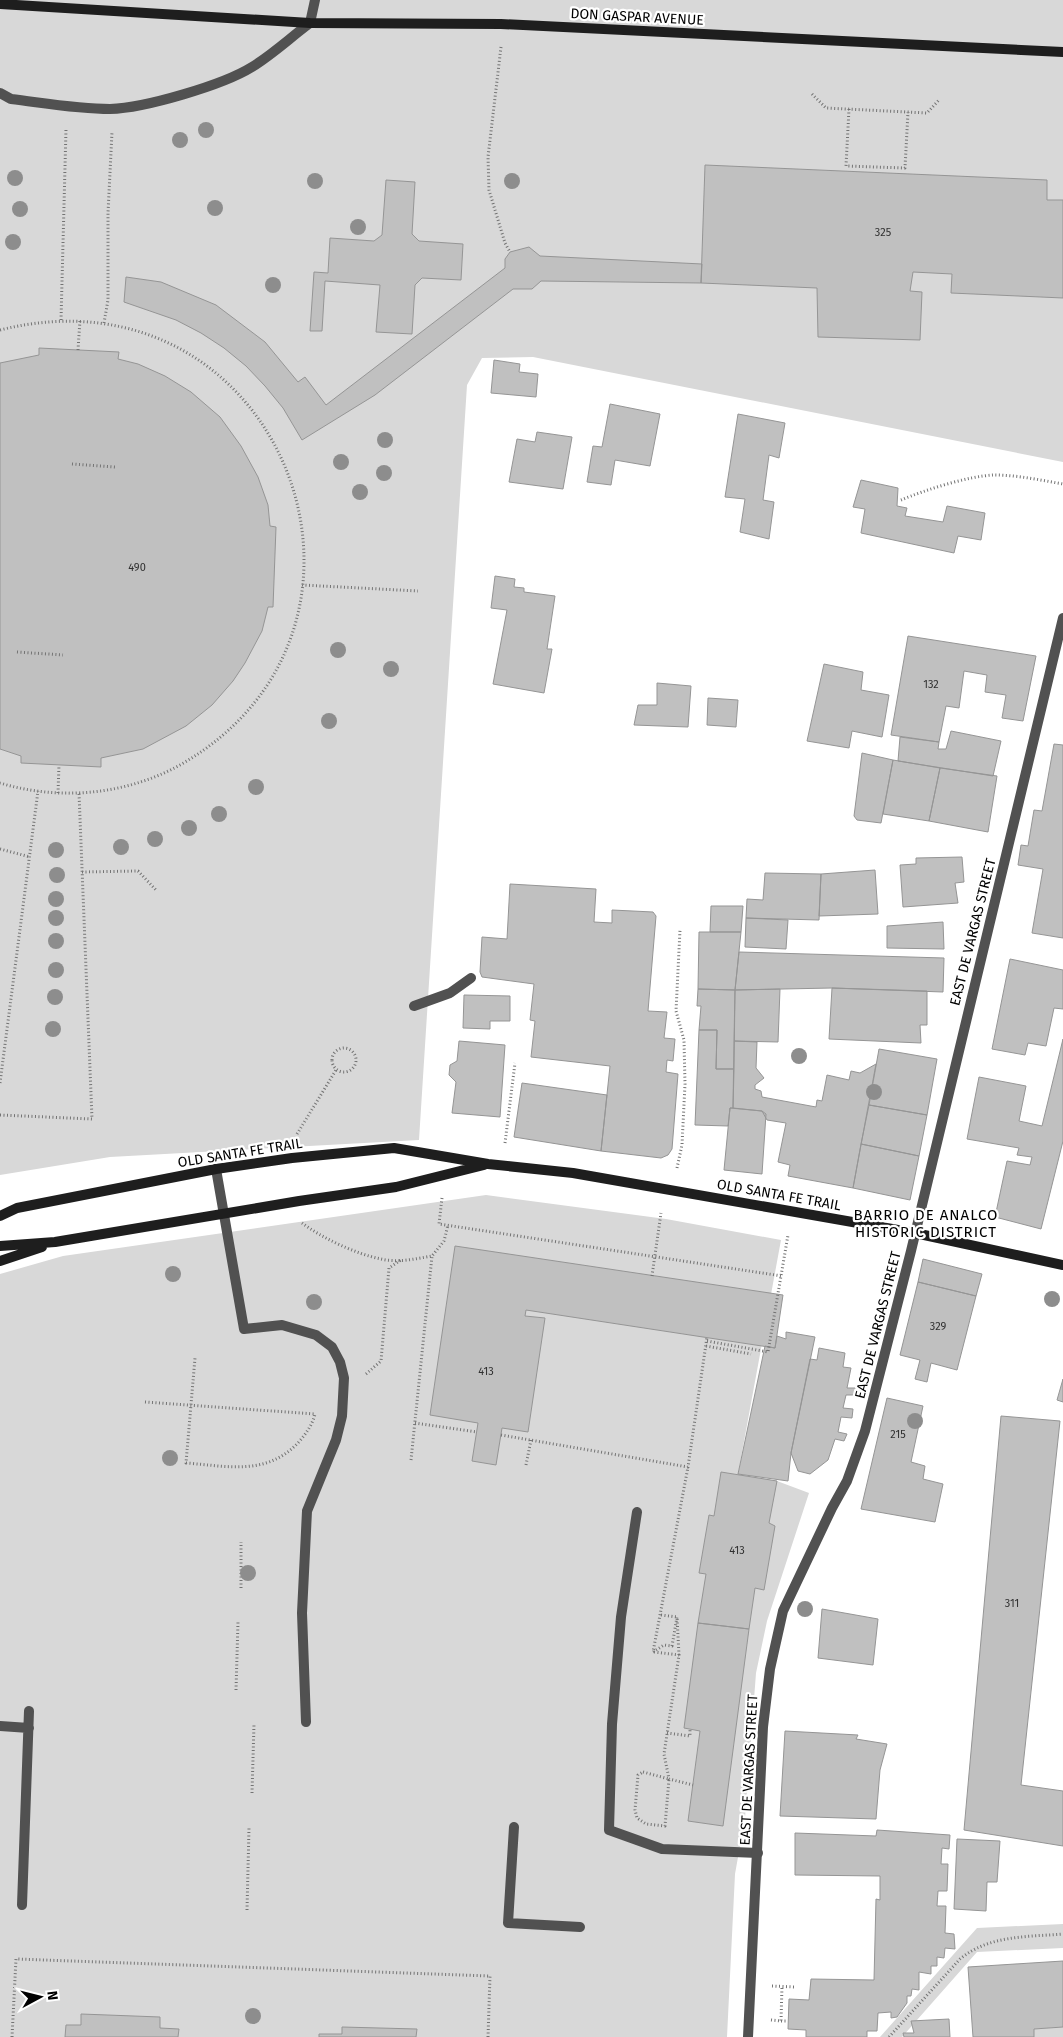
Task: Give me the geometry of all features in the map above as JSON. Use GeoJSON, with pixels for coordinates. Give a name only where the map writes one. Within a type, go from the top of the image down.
{"type":"FeatureCollection","features":[{"type":"Feature","properties":{"kind":"street"},"geometry":{"type":"LineString","coordinates":[[0,93],[11,99],[113,109],[208,87],[252,67],[310,23],[315,0]]}},
{"type":"Feature","properties":{"kind":"street","name":"DON GASPAR AVENUE"},"geometry":{"type":"LineString","coordinates":[[0,4],[310,23],[501,24],[1063,52]]}},
{"type":"Feature","properties":{"kind":"street","name":"EAST DE VARGAS STREET"},"geometry":{"type":"LineString","coordinates":[[748,2037],[763,1727],[770,1669],[783,1611],[832,1508],[847,1481],[865,1431],[1063,618]]}},
{"type":"Feature","properties":{"kind":"street"},"geometry":{"type":"LineString","coordinates":[[414,1006],[450,993],[471,978]]}},
{"type":"Feature","properties":{"kind":"street","name":"OLD SANTA FE TRAIL"},"geometry":{"type":"LineString","coordinates":[[0,1216],[17,1208],[216,1169],[292,1158],[394,1148],[488,1164],[573,1173],[915,1232],[1063,1265]]}},
{"type":"Feature","properties":{"kind":"street","name":"OLD SANTA FE TRAIL"},"geometry":{"type":"LineString","coordinates":[[0,1246],[55,1242],[396,1187],[488,1164]]}},
{"type":"Feature","properties":{"kind":"street"},"geometry":{"type":"LineString","coordinates":[[216,1169],[244,1329],[282,1325],[316,1336],[332,1347],[340,1362],[344,1378],[342,1416],[336,1440],[307,1511],[302,1612],[306,1722]]}},
{"type":"Feature","properties":{"kind":"street"},"geometry":{"type":"LineString","coordinates":[[0,1211],[17,1208]]}},
{"type":"Feature","properties":{"kind":"street"},"geometry":{"type":"LineString","coordinates":[[0,1261],[55,1242]]}},
{"type":"Feature","properties":{"kind":"street"},"geometry":{"type":"LineString","coordinates":[[637,1512],[620,1617],[612,1724],[609,1830],[662,1849],[758,1853]]}},
{"type":"Feature","properties":{"kind":"street"},"geometry":{"type":"LineString","coordinates":[[22,1905],[29,1711]]}},
{"type":"Feature","properties":{"kind":"street"},"geometry":{"type":"LineString","coordinates":[[0,1726],[28,1728]]}},
{"type":"Feature","properties":{"kind":"street"},"geometry":{"type":"LineString","coordinates":[[514,1827],[508,1923],[580,1927]]}},
{"type":"Feature","properties":{"kind":"path"},"geometry":{"type":"LineString","coordinates":[[501,46],[488,157],[489,190],[504,243],[510,252]]}},
{"type":"Feature","properties":{"kind":"path"},"geometry":{"type":"LineString","coordinates":[[812,94],[826,108],[927,113],[939,100]]}},
{"type":"Feature","properties":{"kind":"path"},"geometry":{"type":"LineString","coordinates":[[849,109],[846,166],[905,168],[908,112]]}},
{"type":"Feature","properties":{"kind":"path"},"geometry":{"type":"LineString","coordinates":[[0,783],[58,793],[79,793],[116,788],[160,775],[198,754],[225,734],[255,701],[275,670],[291,634],[302,586],[304,539],[299,506],[283,463],[263,423],[235,389],[212,368],[181,348],[151,334],[104,323],[60,320],[66,143]]}},
{"type":"Feature","properties":{"kind":"path"},"geometry":{"type":"LineString","coordinates":[[104,323],[108,300],[108,213],[111,143]]}},
{"type":"Feature","properties":{"kind":"path"},"geometry":{"type":"LineString","coordinates":[[78,350],[80,320]]}},
{"type":"Feature","properties":{"kind":"path"},"geometry":{"type":"LineString","coordinates":[[0,330],[43,322]]}},
{"type":"Feature","properties":{"kind":"path"},"geometry":{"type":"LineString","coordinates":[[72,464],[115,467]]}},
{"type":"Feature","properties":{"kind":"path"},"geometry":{"type":"LineString","coordinates":[[900,500],[929,489],[992,475],[1014,476],[1063,484]]}},
{"type":"Feature","properties":{"kind":"path"},"geometry":{"type":"LineString","coordinates":[[302,586],[418,591]]}},
{"type":"Feature","properties":{"kind":"path"},"geometry":{"type":"LineString","coordinates":[[17,652],[63,655]]}},
{"type":"Feature","properties":{"kind":"path"},"geometry":{"type":"LineString","coordinates":[[58,793],[59,765]]}},
{"type":"Feature","properties":{"kind":"path"},"geometry":{"type":"LineString","coordinates":[[0,1083],[38,791]]}},
{"type":"Feature","properties":{"kind":"path"},"geometry":{"type":"LineString","coordinates":[[0,1115],[92,1119],[79,793]]}},
{"type":"Feature","properties":{"kind":"path"},"geometry":{"type":"LineString","coordinates":[[0,849],[30,857]]}},
{"type":"Feature","properties":{"kind":"path"},"geometry":{"type":"LineString","coordinates":[[82,872],[138,871],[157,891]]}},
{"type":"Feature","properties":{"kind":"path"},"geometry":{"type":"LineString","coordinates":[[672,1190],[682,1144],[685,1084],[684,1040],[676,1011],[680,930]]}},
{"type":"Feature","properties":{"kind":"path"},"geometry":{"type":"LineString","coordinates":[[344,1048],[351,1051],[356,1058],[352,1070],[344,1073],[336,1070],[332,1064],[334,1053],[344,1048]]}},
{"type":"Feature","properties":{"kind":"path"},"geometry":{"type":"LineString","coordinates":[[503,1166],[515,1062]]}},
{"type":"Feature","properties":{"kind":"path"},"geometry":{"type":"LineString","coordinates":[[297,1134],[336,1070]]}},
{"type":"Feature","properties":{"kind":"path"},"geometry":{"type":"LineString","coordinates":[[442,1195],[439,1224],[782,1276]]}},
{"type":"Feature","properties":{"kind":"path"},"geometry":{"type":"LineString","coordinates":[[652,1276],[661,1214]]}},
{"type":"Feature","properties":{"kind":"path"},"geometry":{"type":"LineString","coordinates":[[299,1221],[316,1234],[381,1259],[401,1260],[432,1256]]}},
{"type":"Feature","properties":{"kind":"path"},"geometry":{"type":"LineString","coordinates":[[411,1460],[432,1256],[444,1240],[448,1225]]}},
{"type":"Feature","properties":{"kind":"path"},"geometry":{"type":"LineString","coordinates":[[653,1652],[688,1467],[707,1339],[768,1352],[788,1235]]}},
{"type":"Feature","properties":{"kind":"path"},"geometry":{"type":"LineString","coordinates":[[362,1378],[380,1361],[389,1268],[401,1260]]}},
{"type":"Feature","properties":{"kind":"path"},"geometry":{"type":"LineString","coordinates":[[706,1346],[751,1354]]}},
{"type":"Feature","properties":{"kind":"path"},"geometry":{"type":"LineString","coordinates":[[146,1402],[190,1405],[315,1414],[304,1436],[289,1451],[273,1462],[257,1467],[186,1463],[190,1405],[194,1358]]}},
{"type":"Feature","properties":{"kind":"path"},"geometry":{"type":"LineString","coordinates":[[415,1422],[477,1432]]}},
{"type":"Feature","properties":{"kind":"path"},"geometry":{"type":"LineString","coordinates":[[501,1435],[688,1467]]}},
{"type":"Feature","properties":{"kind":"path"},"geometry":{"type":"LineString","coordinates":[[526,1465],[531,1440]]}},
{"type":"Feature","properties":{"kind":"path"},"geometry":{"type":"LineString","coordinates":[[241,1542],[241,1588]]}},
{"type":"Feature","properties":{"kind":"path"},"geometry":{"type":"LineString","coordinates":[[661,1615],[677,1617]]}},
{"type":"Feature","properties":{"kind":"path"},"geometry":{"type":"LineString","coordinates":[[653,1652],[664,1645],[672,1646],[677,1617]]}},
{"type":"Feature","properties":{"kind":"path"},"geometry":{"type":"LineString","coordinates":[[677,1617],[679,1656],[664,1754],[669,1779],[665,1826],[646,1824],[637,1818],[635,1810],[638,1775],[643,1772],[669,1779],[693,1785]]}},
{"type":"Feature","properties":{"kind":"path"},"geometry":{"type":"LineString","coordinates":[[236,1690],[238,1622]]}},
{"type":"Feature","properties":{"kind":"path"},"geometry":{"type":"LineString","coordinates":[[653,1652],[679,1656]]}},
{"type":"Feature","properties":{"kind":"path"},"geometry":{"type":"LineString","coordinates":[[252,1793],[254,1724]]}},
{"type":"Feature","properties":{"kind":"path"},"geometry":{"type":"LineString","coordinates":[[667,1733],[690,1736],[690,1730]]}},
{"type":"Feature","properties":{"kind":"path"},"geometry":{"type":"LineString","coordinates":[[247,1910],[250,1828]]}},
{"type":"Feature","properties":{"kind":"path"},"geometry":{"type":"LineString","coordinates":[[889,2037],[960,1959],[974,1948],[1005,1938],[1063,1934]]}},
{"type":"Feature","properties":{"kind":"path"},"geometry":{"type":"LineString","coordinates":[[12,2037],[16,1959],[490,1976],[488,2037]]}},
{"type":"Feature","properties":{"kind":"path"},"geometry":{"type":"LineString","coordinates":[[768,1986],[795,1986]]}},
{"type":"Feature","properties":{"kind":"path"},"geometry":{"type":"LineString","coordinates":[[781,2021],[782,1986]]}},
{"type":"Feature","properties":{"kind":"path"},"geometry":{"type":"LineString","coordinates":[[767,2020],[788,2021]]}},
{"type":"Feature","properties":{"kind":"shaded area"},"geometry":{"type":"Polygon","coordinates":[[[0,0],[1063,0],[1063,462],[533,357],[482,358],[467,385],[419,1140],[110,1157],[0,1175],[0,0]]]}},
{"type":"Feature","properties":{"kind":"shaded area"},"geometry":{"type":"Polygon","coordinates":[[[486,1195],[666,1219],[781,1240],[738,1474],[777,1481],[809,1493],[767,1621],[756,1673],[745,1818],[735,1874],[727,2037],[0,2037],[0,1274],[63,1256],[486,1195]]]}},
{"type":"Feature","properties":{"kind":"shaded area"},"geometry":{"type":"Polygon","coordinates":[[[1063,1924],[1063,1948],[977,1952],[902,2037],[880,2037],[977,1928],[1063,1924]]]}},
{"type":"Feature","properties":{"kind":"shaded area"},"geometry":{"type":"Polygon","coordinates":[[[1063,2027],[1063,2037],[1034,2037],[1034,2029],[1063,2027]]]}},
{"type":"Feature","properties":{"kind":"building"},"geometry":{"type":"Polygon","coordinates":[[[705,165],[1047,180],[1047,200],[1063,200],[1063,298],[951,293],[952,274],[913,272],[910,291],[922,292],[920,340],[818,337],[817,288],[701,283],[705,165]]]}},
{"type":"Feature","properties":{"kind":"building"},"geometry":{"type":"Polygon","coordinates":[[[386,180],[415,182],[412,234],[419,241],[463,244],[461,280],[422,278],[415,285],[412,334],[376,332],[380,285],[325,281],[322,331],[310,331],[314,272],[328,273],[330,238],[374,241],[382,235],[386,180]]]}},
{"type":"Feature","properties":{"kind":"building"},"geometry":{"type":"Polygon","coordinates":[[[529,247],[540,256],[702,264],[701,283],[541,281],[532,289],[513,289],[375,395],[302,440],[283,408],[265,386],[246,366],[224,348],[176,320],[124,302],[126,277],[161,282],[216,305],[265,342],[298,382],[305,377],[326,405],[505,268],[505,259],[510,252],[529,247]]]}},
{"type":"Feature","properties":{"kind":"building"},"geometry":{"type":"Polygon","coordinates":[[[39,348],[119,352],[118,359],[138,364],[165,376],[191,392],[220,417],[241,446],[258,477],[268,505],[270,526],[276,527],[273,607],[268,607],[262,631],[233,681],[212,705],[186,726],[143,749],[101,758],[101,767],[21,763],[21,756],[0,749],[0,363],[39,355],[39,348]]]}},
{"type":"Feature","properties":{"kind":"building"},"geometry":{"type":"Polygon","coordinates":[[[494,360],[520,364],[519,372],[538,374],[536,397],[491,393],[494,360]]]}},
{"type":"Feature","properties":{"kind":"building"},"geometry":{"type":"Polygon","coordinates":[[[610,404],[660,414],[650,466],[615,460],[611,485],[587,482],[593,446],[602,447],[610,404]]]}},
{"type":"Feature","properties":{"kind":"building"},"geometry":{"type":"Polygon","coordinates":[[[738,414],[785,423],[779,458],[769,455],[763,500],[774,502],[769,539],[740,532],[745,499],[725,497],[738,414]]]}},
{"type":"Feature","properties":{"kind":"building"},"geometry":{"type":"Polygon","coordinates":[[[537,432],[572,437],[563,489],[509,482],[517,439],[535,442],[537,432]]]}},
{"type":"Feature","properties":{"kind":"building"},"geometry":{"type":"Polygon","coordinates":[[[861,480],[898,488],[897,506],[907,508],[905,516],[943,522],[947,506],[985,513],[981,540],[958,536],[954,553],[861,533],[865,509],[853,507],[861,480]]]}},
{"type":"Feature","properties":{"kind":"building"},"geometry":{"type":"Polygon","coordinates":[[[495,576],[515,579],[514,587],[524,588],[524,592],[555,596],[547,649],[552,649],[544,693],[493,684],[507,610],[491,608],[495,576]]]}},
{"type":"Feature","properties":{"kind":"building"},"geometry":{"type":"Polygon","coordinates":[[[908,636],[1036,656],[1023,721],[1002,718],[1006,695],[985,692],[987,675],[964,671],[959,708],[946,706],[939,742],[891,735],[908,636]]]}},
{"type":"Feature","properties":{"kind":"building"},"geometry":{"type":"Polygon","coordinates":[[[824,664],[863,672],[861,690],[889,695],[882,737],[852,731],[849,748],[807,741],[824,664]]]}},
{"type":"Feature","properties":{"kind":"building"},"geometry":{"type":"Polygon","coordinates":[[[657,683],[691,686],[688,727],[634,725],[638,705],[657,705],[657,683]]]}},
{"type":"Feature","properties":{"kind":"building"},"geometry":{"type":"Polygon","coordinates":[[[708,698],[738,700],[736,727],[707,725],[708,698]]]}},
{"type":"Feature","properties":{"kind":"building"},"geometry":{"type":"Polygon","coordinates":[[[951,731],[1001,741],[993,776],[898,761],[900,737],[939,742],[938,749],[946,749],[951,731]]]}},
{"type":"Feature","properties":{"kind":"building"},"geometry":{"type":"Polygon","coordinates":[[[1054,744],[1063,745],[1063,938],[1032,933],[1043,869],[1018,865],[1021,845],[1028,846],[1034,810],[1042,811],[1054,744]]]}},
{"type":"Feature","properties":{"kind":"building"},"geometry":{"type":"Polygon","coordinates":[[[862,753],[893,760],[881,823],[857,820],[854,816],[862,753]]]}},
{"type":"Feature","properties":{"kind":"building"},"geometry":{"type":"Polygon","coordinates":[[[893,760],[940,768],[929,821],[883,814],[893,760]]]}},
{"type":"Feature","properties":{"kind":"building"},"geometry":{"type":"Polygon","coordinates":[[[940,768],[997,776],[988,832],[929,821],[940,768]]]}},
{"type":"Feature","properties":{"kind":"building"},"geometry":{"type":"Polygon","coordinates":[[[962,857],[964,882],[955,883],[958,903],[903,907],[900,865],[916,864],[916,858],[962,857]]]}},
{"type":"Feature","properties":{"kind":"building"},"geometry":{"type":"Polygon","coordinates":[[[875,870],[878,914],[819,916],[821,874],[875,870]]]}},
{"type":"Feature","properties":{"kind":"building"},"geometry":{"type":"Polygon","coordinates":[[[765,873],[821,874],[819,920],[746,918],[747,899],[763,900],[765,873]]]}},
{"type":"Feature","properties":{"kind":"building"},"geometry":{"type":"Polygon","coordinates":[[[510,884],[596,889],[594,922],[612,923],[612,910],[653,912],[656,916],[648,1011],[667,1012],[664,1038],[675,1039],[673,1061],[667,1060],[666,1072],[678,1074],[672,1149],[668,1155],[661,1158],[601,1151],[610,1066],[531,1057],[535,1021],[530,1020],[534,984],[482,977],[480,972],[482,937],[507,939],[510,884]]]}},
{"type":"Feature","properties":{"kind":"building"},"geometry":{"type":"Polygon","coordinates":[[[711,906],[743,906],[741,932],[710,932],[711,906]]]}},
{"type":"Feature","properties":{"kind":"building"},"geometry":{"type":"Polygon","coordinates":[[[746,918],[788,920],[786,949],[745,947],[746,918]]]}},
{"type":"Feature","properties":{"kind":"building"},"geometry":{"type":"Polygon","coordinates":[[[943,922],[944,949],[887,948],[887,926],[943,922]]]}},
{"type":"Feature","properties":{"kind":"building"},"geometry":{"type":"Polygon","coordinates":[[[699,932],[741,932],[735,990],[698,989],[699,932]]]}},
{"type":"Feature","properties":{"kind":"building"},"geometry":{"type":"Polygon","coordinates":[[[739,952],[944,958],[943,992],[832,988],[735,990],[739,952]]]}},
{"type":"Feature","properties":{"kind":"building"},"geometry":{"type":"Polygon","coordinates":[[[1010,959],[1063,970],[1063,1009],[1054,1008],[1046,1046],[1028,1043],[1025,1055],[992,1049],[1010,959]]]}},
{"type":"Feature","properties":{"kind":"building"},"geometry":{"type":"Polygon","coordinates":[[[832,988],[927,991],[927,1025],[920,1025],[921,1043],[829,1039],[832,988]]]}},
{"type":"Feature","properties":{"kind":"building"},"geometry":{"type":"Polygon","coordinates":[[[698,989],[735,990],[734,1069],[716,1069],[717,1030],[699,1030],[701,1006],[697,1006],[698,989]]]}},
{"type":"Feature","properties":{"kind":"building"},"geometry":{"type":"Polygon","coordinates":[[[780,989],[778,1042],[734,1041],[735,990],[780,989]]]}},
{"type":"Feature","properties":{"kind":"building"},"geometry":{"type":"Polygon","coordinates":[[[464,995],[510,996],[510,1021],[490,1021],[490,1029],[463,1028],[464,995]]]}},
{"type":"Feature","properties":{"kind":"building"},"geometry":{"type":"Polygon","coordinates":[[[699,1030],[717,1030],[716,1069],[734,1069],[733,1108],[730,1108],[728,1126],[695,1125],[699,1030]]]}},
{"type":"Feature","properties":{"kind":"building"},"geometry":{"type":"Polygon","coordinates":[[[1063,1039],[1063,1141],[1041,1229],[995,1217],[1007,1161],[1030,1165],[1032,1157],[1017,1155],[1019,1148],[967,1139],[979,1077],[1026,1086],[1019,1121],[1042,1126],[1063,1039]]]}},
{"type":"Feature","properties":{"kind":"building"},"geometry":{"type":"Polygon","coordinates":[[[459,1041],[505,1045],[500,1117],[452,1113],[456,1082],[449,1075],[450,1065],[457,1061],[459,1041]]]}},
{"type":"Feature","properties":{"kind":"building"},"geometry":{"type":"Polygon","coordinates":[[[734,1041],[757,1042],[756,1068],[764,1078],[755,1085],[755,1089],[761,1091],[762,1097],[816,1107],[817,1100],[822,1101],[827,1075],[849,1080],[851,1071],[860,1073],[876,1064],[853,1188],[788,1176],[790,1165],[778,1162],[786,1123],[767,1120],[762,1111],[733,1108],[734,1041]]]}},
{"type":"Feature","properties":{"kind":"building"},"geometry":{"type":"Polygon","coordinates":[[[879,1049],[937,1059],[927,1115],[869,1105],[879,1049]]]}},
{"type":"Feature","properties":{"kind":"building"},"geometry":{"type":"Polygon","coordinates":[[[522,1083],[607,1095],[601,1151],[514,1137],[522,1083]]]}},
{"type":"Feature","properties":{"kind":"building"},"geometry":{"type":"Polygon","coordinates":[[[869,1105],[927,1115],[919,1156],[861,1144],[869,1105]]]}},
{"type":"Feature","properties":{"kind":"building"},"geometry":{"type":"Polygon","coordinates":[[[730,1108],[762,1111],[766,1114],[762,1174],[724,1170],[730,1108]]]}},
{"type":"Feature","properties":{"kind":"building"},"geometry":{"type":"Polygon","coordinates":[[[861,1144],[919,1156],[910,1200],[853,1188],[861,1144]]]}},
{"type":"Feature","properties":{"kind":"building"},"geometry":{"type":"Polygon","coordinates":[[[455,1246],[783,1295],[775,1348],[526,1310],[525,1316],[545,1318],[528,1432],[502,1428],[496,1465],[472,1461],[478,1423],[430,1415],[455,1246]]]}},
{"type":"Feature","properties":{"kind":"building"},"geometry":{"type":"Polygon","coordinates":[[[923,1259],[982,1274],[976,1296],[918,1282],[923,1259]]]}},
{"type":"Feature","properties":{"kind":"building"},"geometry":{"type":"Polygon","coordinates":[[[918,1282],[976,1296],[957,1370],[931,1363],[927,1382],[915,1379],[920,1360],[900,1355],[918,1282]]]}},
{"type":"Feature","properties":{"kind":"building"},"geometry":{"type":"Polygon","coordinates":[[[786,1332],[815,1337],[791,1453],[788,1481],[738,1474],[765,1346],[775,1348],[777,1336],[786,1339],[786,1332]]]}},
{"type":"Feature","properties":{"kind":"building"},"geometry":{"type":"Polygon","coordinates":[[[819,1348],[845,1353],[843,1367],[851,1368],[847,1388],[857,1388],[857,1395],[846,1395],[843,1408],[853,1409],[852,1418],[841,1417],[838,1432],[847,1434],[844,1441],[835,1439],[828,1460],[810,1474],[798,1471],[791,1453],[810,1359],[817,1360],[819,1348]]]}},
{"type":"Feature","properties":{"kind":"building"},"geometry":{"type":"Polygon","coordinates":[[[1063,1379],[1063,1402],[1057,1400],[1063,1379]]]}},
{"type":"Feature","properties":{"kind":"building"},"geometry":{"type":"Polygon","coordinates":[[[887,1398],[923,1406],[911,1462],[925,1466],[923,1479],[943,1484],[935,1522],[861,1509],[887,1398]]]}},
{"type":"Feature","properties":{"kind":"building"},"geometry":{"type":"Polygon","coordinates":[[[1001,1416],[1060,1421],[1021,1785],[1063,1791],[1063,1846],[964,1830],[1001,1416]]]}},
{"type":"Feature","properties":{"kind":"building"},"geometry":{"type":"Polygon","coordinates":[[[721,1472],[777,1481],[769,1523],[775,1526],[764,1590],[755,1588],[749,1629],[698,1623],[706,1574],[699,1573],[709,1515],[714,1516],[721,1472]]]}},
{"type":"Feature","properties":{"kind":"building"},"geometry":{"type":"Polygon","coordinates":[[[822,1609],[878,1619],[873,1665],[818,1658],[822,1609]]]}},
{"type":"Feature","properties":{"kind":"building"},"geometry":{"type":"Polygon","coordinates":[[[698,1623],[749,1629],[723,1826],[688,1821],[700,1731],[684,1728],[698,1623]]]}},
{"type":"Feature","properties":{"kind":"building"},"geometry":{"type":"Polygon","coordinates":[[[785,1731],[858,1735],[856,1739],[887,1744],[880,1770],[876,1819],[780,1816],[785,1731]]]}},
{"type":"Feature","properties":{"kind":"building"},"geometry":{"type":"Polygon","coordinates":[[[877,1830],[950,1835],[949,1849],[942,1848],[941,1864],[948,1864],[947,1891],[938,1891],[937,1906],[946,1906],[945,1933],[954,1934],[955,1949],[945,1948],[944,1958],[937,1957],[937,1966],[931,1966],[931,1974],[919,1972],[919,1990],[912,1989],[911,1996],[907,1996],[907,2003],[897,2017],[891,2018],[891,2012],[878,2013],[877,2031],[867,2031],[867,2037],[806,2037],[806,2030],[788,2029],[789,1999],[809,2000],[811,1979],[874,1980],[876,1899],[880,1900],[880,1876],[795,1875],[795,1833],[876,1836],[877,1830]]]}},
{"type":"Feature","properties":{"kind":"building"},"geometry":{"type":"Polygon","coordinates":[[[957,1839],[1000,1841],[997,1882],[987,1882],[986,1911],[954,1909],[957,1839]]]}},
{"type":"Feature","properties":{"kind":"building"},"geometry":{"type":"Polygon","coordinates":[[[1063,1961],[1063,2027],[1034,2029],[1034,2037],[973,2037],[968,1967],[1063,1961]]]}},
{"type":"Feature","properties":{"kind":"building"},"geometry":{"type":"Polygon","coordinates":[[[81,2014],[160,2017],[160,2028],[179,2029],[178,2037],[65,2037],[66,2025],[81,2025],[81,2014]]]}},
{"type":"Feature","properties":{"kind":"building"},"geometry":{"type":"Polygon","coordinates":[[[949,2019],[950,2037],[904,2037],[903,2033],[914,2033],[911,2021],[949,2019]]]}},
{"type":"Feature","properties":{"kind":"building"},"geometry":{"type":"Polygon","coordinates":[[[342,2027],[417,2029],[416,2037],[319,2037],[319,2034],[342,2034],[342,2027]]]}},
{"type":"Feature","properties":{"kind":"district","name":"BARRIO DE ANALCO HISTORIC DISTRICT"},"geometry":{"type":"Point","coordinates":[926,1224]}}]}
